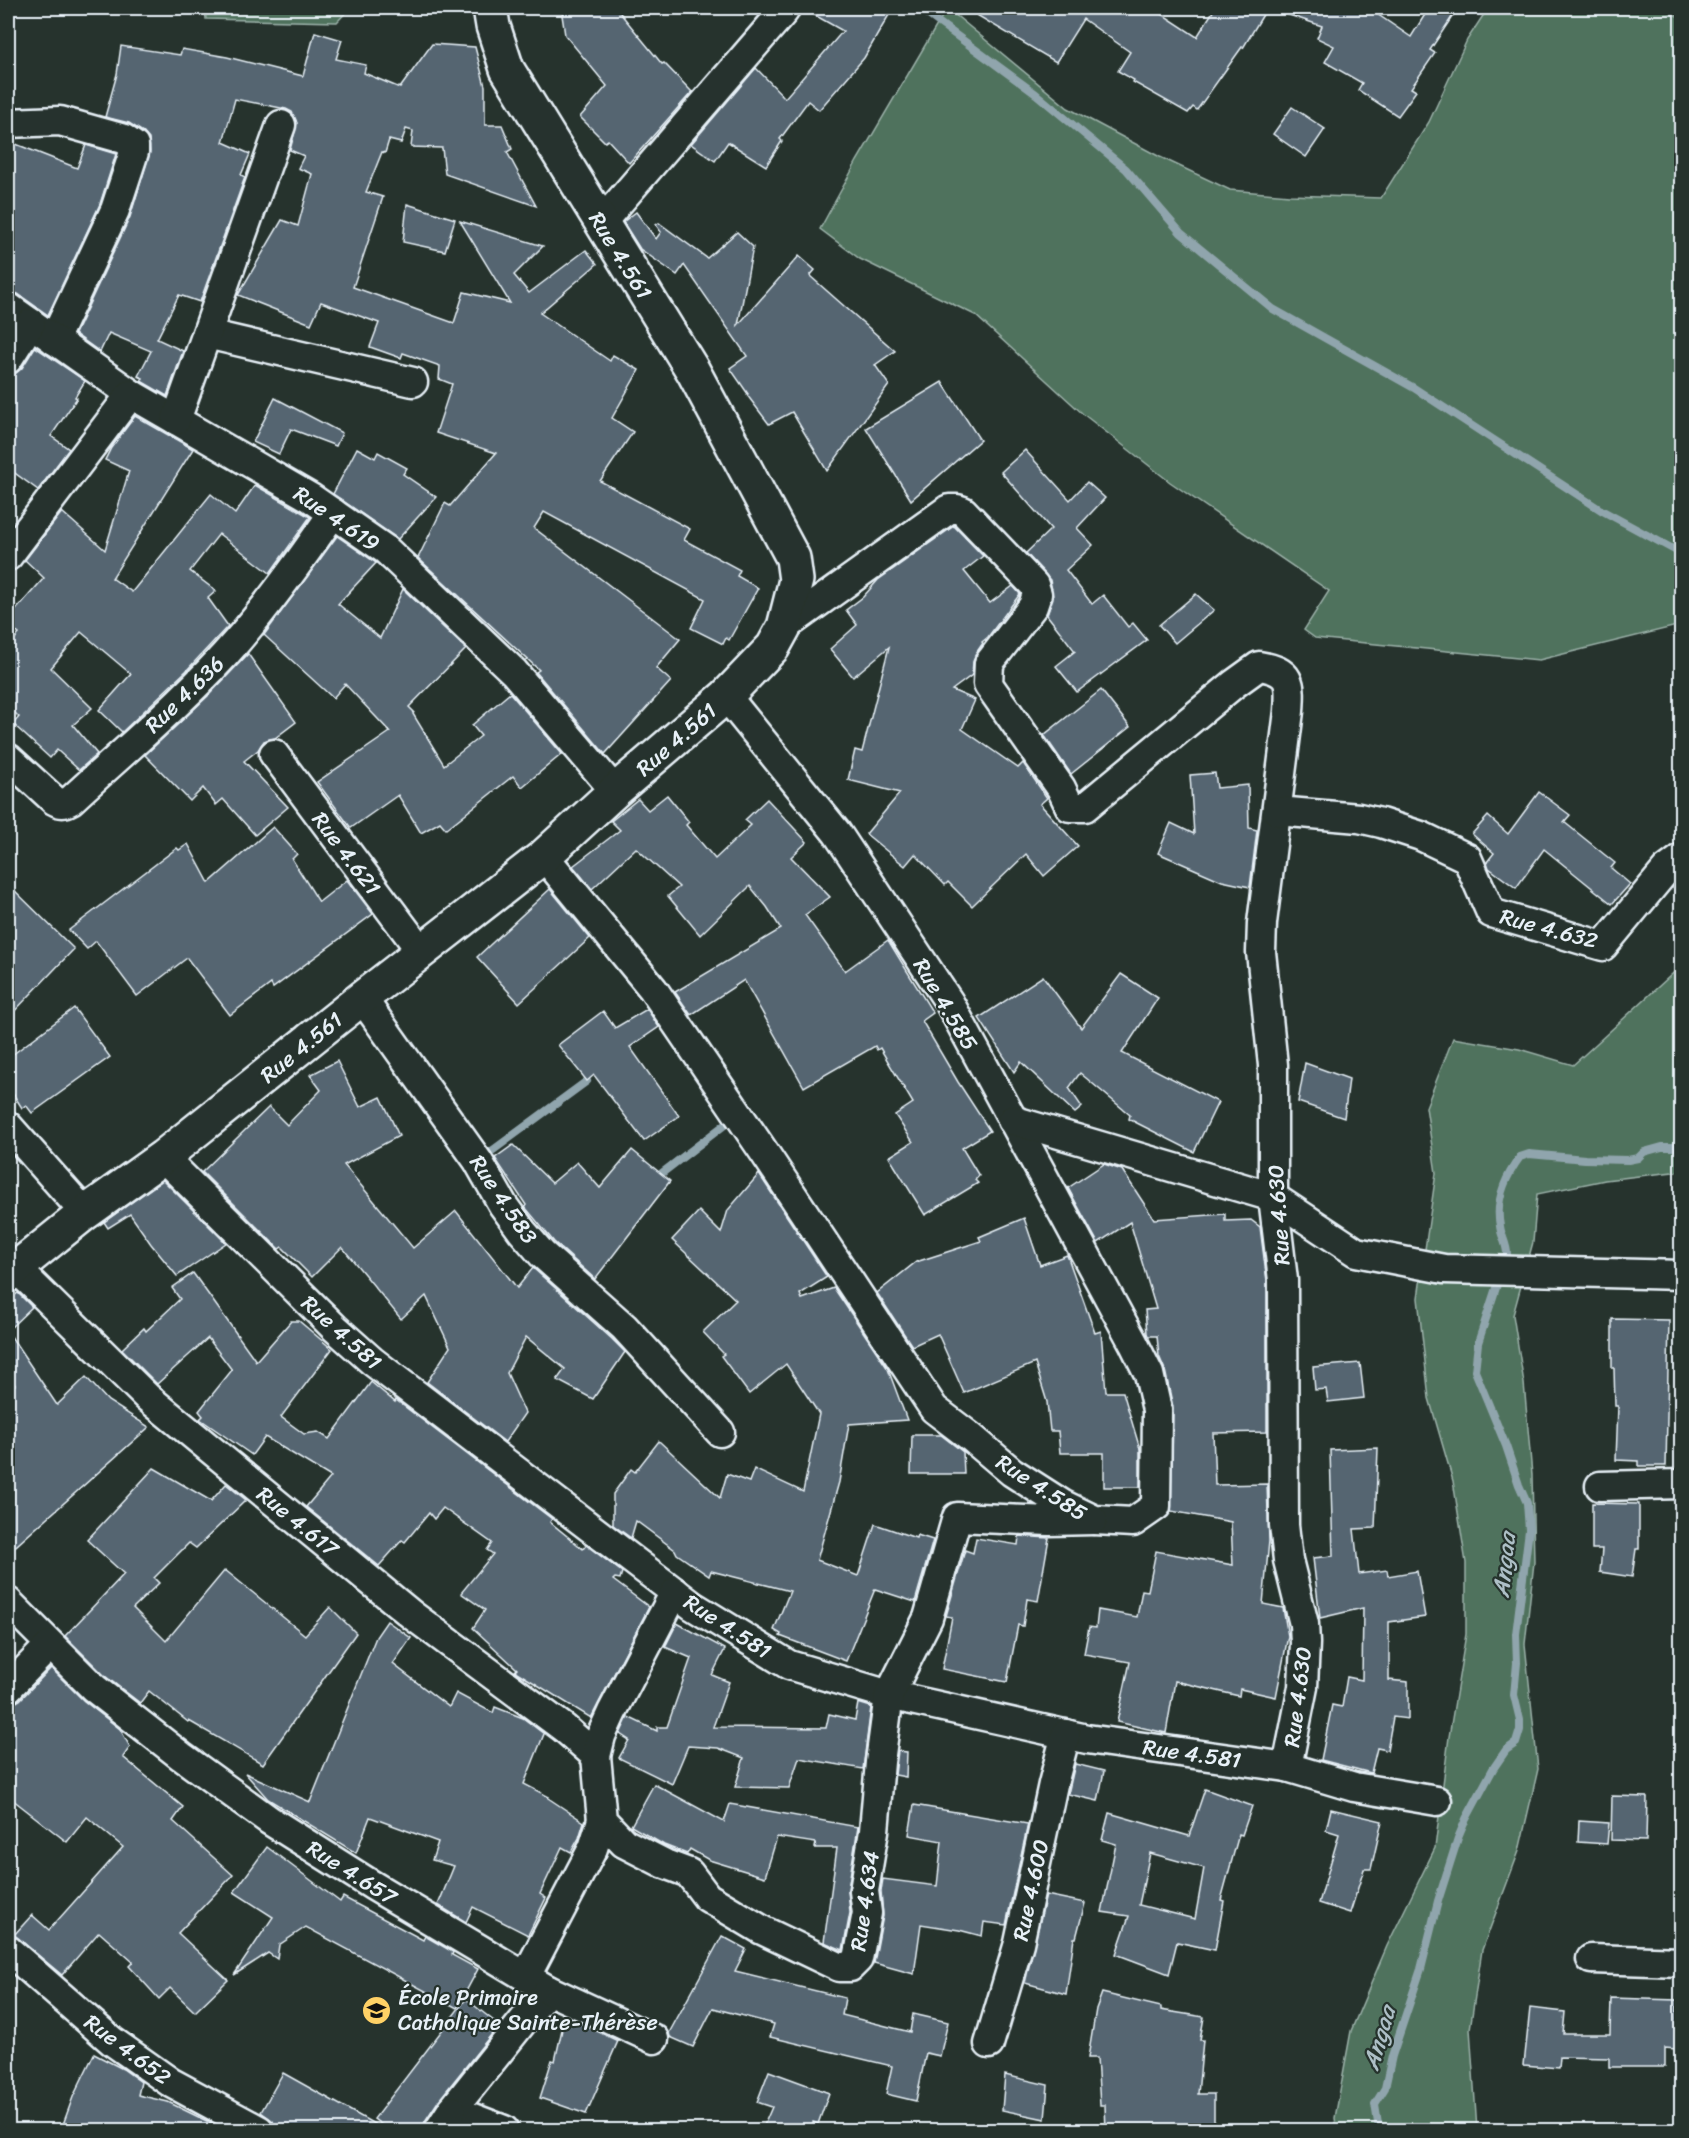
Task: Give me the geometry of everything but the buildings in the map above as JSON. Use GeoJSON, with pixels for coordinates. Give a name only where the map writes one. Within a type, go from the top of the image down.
{"type":"FeatureCollection","features":[{"type":"Feature","properties":{"kind":"main road","name":"Rue 4.561"},"geometry":{"type":"LineString","coordinates":[[12,1272],[86,1213],[163,1158],[421,951],[544,856],[615,791],[726,696],[773,647],[784,627],[796,580],[793,558],[693,371],[507,69],[493,26],[490,8]]}},
{"type":"Feature","properties":{"kind":"street"},"geometry":{"type":"LineString","coordinates":[[601,223],[784,11]]}},
{"type":"Feature","properties":{"kind":"street"},"geometry":{"type":"LineString","coordinates":[[8,123],[60,121],[124,138],[134,146],[115,210],[54,340]]}},
{"type":"Feature","properties":{"kind":"street"},"geometry":{"type":"LineString","coordinates":[[176,420],[281,125]]}},
{"type":"Feature","properties":{"kind":"street","name":"Rue 4.619"},"geometry":{"type":"LineString","coordinates":[[8,307],[131,394],[311,498],[386,550],[514,672],[615,791]]}},
{"type":"Feature","properties":{"kind":"street"},"geometry":{"type":"LineString","coordinates":[[8,358],[31,323]]}},
{"type":"Feature","properties":{"kind":"street"},"geometry":{"type":"LineString","coordinates":[[207,334],[413,382]]}},
{"type":"Feature","properties":{"kind":"street"},"geometry":{"type":"LineString","coordinates":[[8,556],[131,394]]}},
{"type":"Feature","properties":{"kind":"street","name":"Rue 4.630"},"geometry":{"type":"LineString","coordinates":[[784,627],[949,509],[963,511],[1034,585],[1037,594],[1033,606],[989,663],[988,684],[1061,788],[1070,807],[1085,807],[1259,666],[1274,669],[1285,675],[1291,687],[1290,711],[1262,924],[1262,952],[1273,1065],[1273,1197],[1283,1280],[1284,1525],[1288,1560],[1304,1624],[1305,1643],[1303,1687],[1287,1767]]}},
{"type":"Feature","properties":{"kind":"street","name":"Rue 4.636"},"geometry":{"type":"LineString","coordinates":[[8,759],[54,800],[59,803],[70,800],[180,701],[236,643],[291,575],[333,513]]}},
{"type":"Feature","properties":{"kind":"street","name":"Rue 4.585"},"geometry":{"type":"LineString","coordinates":[[544,856],[653,989],[777,1171],[934,1409],[1012,1472],[1062,1504],[1095,1520],[1133,1521],[1156,1506],[1157,1410],[1149,1374],[1134,1344],[949,1002],[837,833],[726,696]]}},
{"type":"Feature","properties":{"kind":"street","name":"Rue 4.621"},"geometry":{"type":"LineString","coordinates":[[274,754],[421,951]]}},
{"type":"Feature","properties":{"kind":"street","name":"Rue 4.632"},"geometry":{"type":"LineString","coordinates":[[1277,811],[1359,818],[1421,836],[1467,858],[1491,913],[1603,946],[1666,870],[1682,858]]}},
{"type":"Feature","properties":{"kind":"street","name":"Rue 4.583"},"geometry":{"type":"LineString","coordinates":[[362,998],[478,1161],[522,1231],[542,1254],[624,1327],[720,1431]]}},
{"type":"Feature","properties":{"kind":"street"},"geometry":{"type":"LineString","coordinates":[[1012,1120],[1273,1197],[1356,1252],[1444,1269],[1682,1275]]}},
{"type":"Feature","properties":{"kind":"street"},"geometry":{"type":"LineString","coordinates":[[8,1126],[86,1213]]}},
{"type":"Feature","properties":{"kind":"street","name":"Rue 4.581"},"geometry":{"type":"LineString","coordinates":[[163,1158],[335,1328],[372,1361],[693,1606],[789,1665],[889,1695],[1088,1739],[1287,1767],[1354,1787],[1437,1802]]}},
{"type":"Feature","properties":{"kind":"street","name":"Rue 4.617"},"geometry":{"type":"LineString","coordinates":[[12,1272],[147,1397],[411,1615],[564,1728],[596,1756]]}},
{"type":"Feature","properties":{"kind":"street"},"geometry":{"type":"LineString","coordinates":[[1600,1486],[1682,1484]]}},
{"type":"Feature","properties":{"kind":"street","name":"Rue 4.634"},"geometry":{"type":"LineString","coordinates":[[602,1820],[624,1844],[689,1873],[707,1897],[762,1930],[839,1967],[850,1967],[858,1959],[867,1913],[864,1891],[874,1831],[889,1695],[928,1618],[957,1517],[1048,1521],[1095,1520]]}},
{"type":"Feature","properties":{"kind":"street"},"geometry":{"type":"LineString","coordinates":[[504,2130],[445,2120],[537,1983],[593,1848],[602,1820],[596,1756],[612,1712],[675,1592]]}},
{"type":"Feature","properties":{"kind":"street","name":"Rue 4.657"},"geometry":{"type":"LineString","coordinates":[[8,1602],[94,1688],[181,1756],[269,1820],[372,1886],[537,1983],[654,2039]]}},
{"type":"Feature","properties":{"kind":"street"},"geometry":{"type":"LineString","coordinates":[[8,1688],[50,1645]]}},
{"type":"Feature","properties":{"kind":"street","name":"Rue 4.600"},"geometry":{"type":"LineString","coordinates":[[989,2044],[1018,1943],[1066,1734]]}},
{"type":"Feature","properties":{"kind":"street","name":"Rue 4.652"},"geometry":{"type":"LineString","coordinates":[[8,1950],[112,2041],[170,2082],[259,2130]]}},
{"type":"Feature","properties":{"kind":"street"},"geometry":{"type":"LineString","coordinates":[[1591,1959],[1682,1962]]}},
{"type":"Feature","properties":{"kind":"green space"},"geometry":{"type":"Polygon","coordinates":[[[205,8],[350,8],[337,22],[206,19],[205,8]]]}},
{"type":"Feature","properties":{"kind":"green space"},"geometry":{"type":"Polygon","coordinates":[[[947,8],[1068,108],[1160,157],[1230,190],[1289,195],[1381,198],[1429,122],[1467,40],[1488,8],[1662,8],[1681,18],[1681,625],[1539,660],[1315,638],[1304,630],[1329,591],[1170,482],[1083,414],[975,315],[860,259],[820,229],[857,161],[947,8]]]}},
{"type":"Feature","properties":{"kind":"green space"},"geometry":{"type":"Polygon","coordinates":[[[1681,966],[1681,1171],[1605,1180],[1537,1194],[1533,1242],[1513,1315],[1524,1383],[1532,1475],[1534,1562],[1525,1644],[1538,1769],[1519,1851],[1482,1950],[1470,2029],[1477,2130],[1337,2130],[1335,2118],[1351,2031],[1387,1946],[1435,1848],[1449,1737],[1466,1634],[1466,1563],[1453,1481],[1429,1398],[1418,1298],[1436,1173],[1426,1107],[1453,1038],[1519,1049],[1573,1065],[1681,966]]]}},
{"type":"Feature","properties":{"kind":"waterway"},"geometry":{"type":"LineString","coordinates":[[919,8],[1036,94],[1126,169],[1181,233],[1273,309],[1414,388],[1601,510],[1682,554]]}},
{"type":"Feature","properties":{"kind":"waterway"},"geometry":{"type":"LineString","coordinates":[[481,1159],[587,1081]]}},
{"type":"Feature","properties":{"kind":"waterway"},"geometry":{"type":"LineString","coordinates":[[662,1173],[727,1123]]}},
{"type":"Feature","properties":{"kind":"waterway","name":"Angaa"},"geometry":{"type":"LineString","coordinates":[[1382,2130],[1378,2123],[1375,2104],[1385,2088],[1392,2056],[1421,1969],[1438,1901],[1458,1838],[1493,1769],[1506,1750],[1516,1743],[1520,1730],[1514,1695],[1517,1663],[1516,1634],[1529,1530],[1527,1503],[1475,1371],[1478,1343],[1507,1254],[1499,1217],[1500,1198],[1510,1172],[1520,1157],[1529,1154],[1628,1160],[1662,1147],[1682,1147]]}},
{"type":"Feature","properties":{"kind":"place","name":"École Primaire Catholique Sainte-Thérèse"},"geometry":{"type":"Point","coordinates":[377,2010]}}]}
